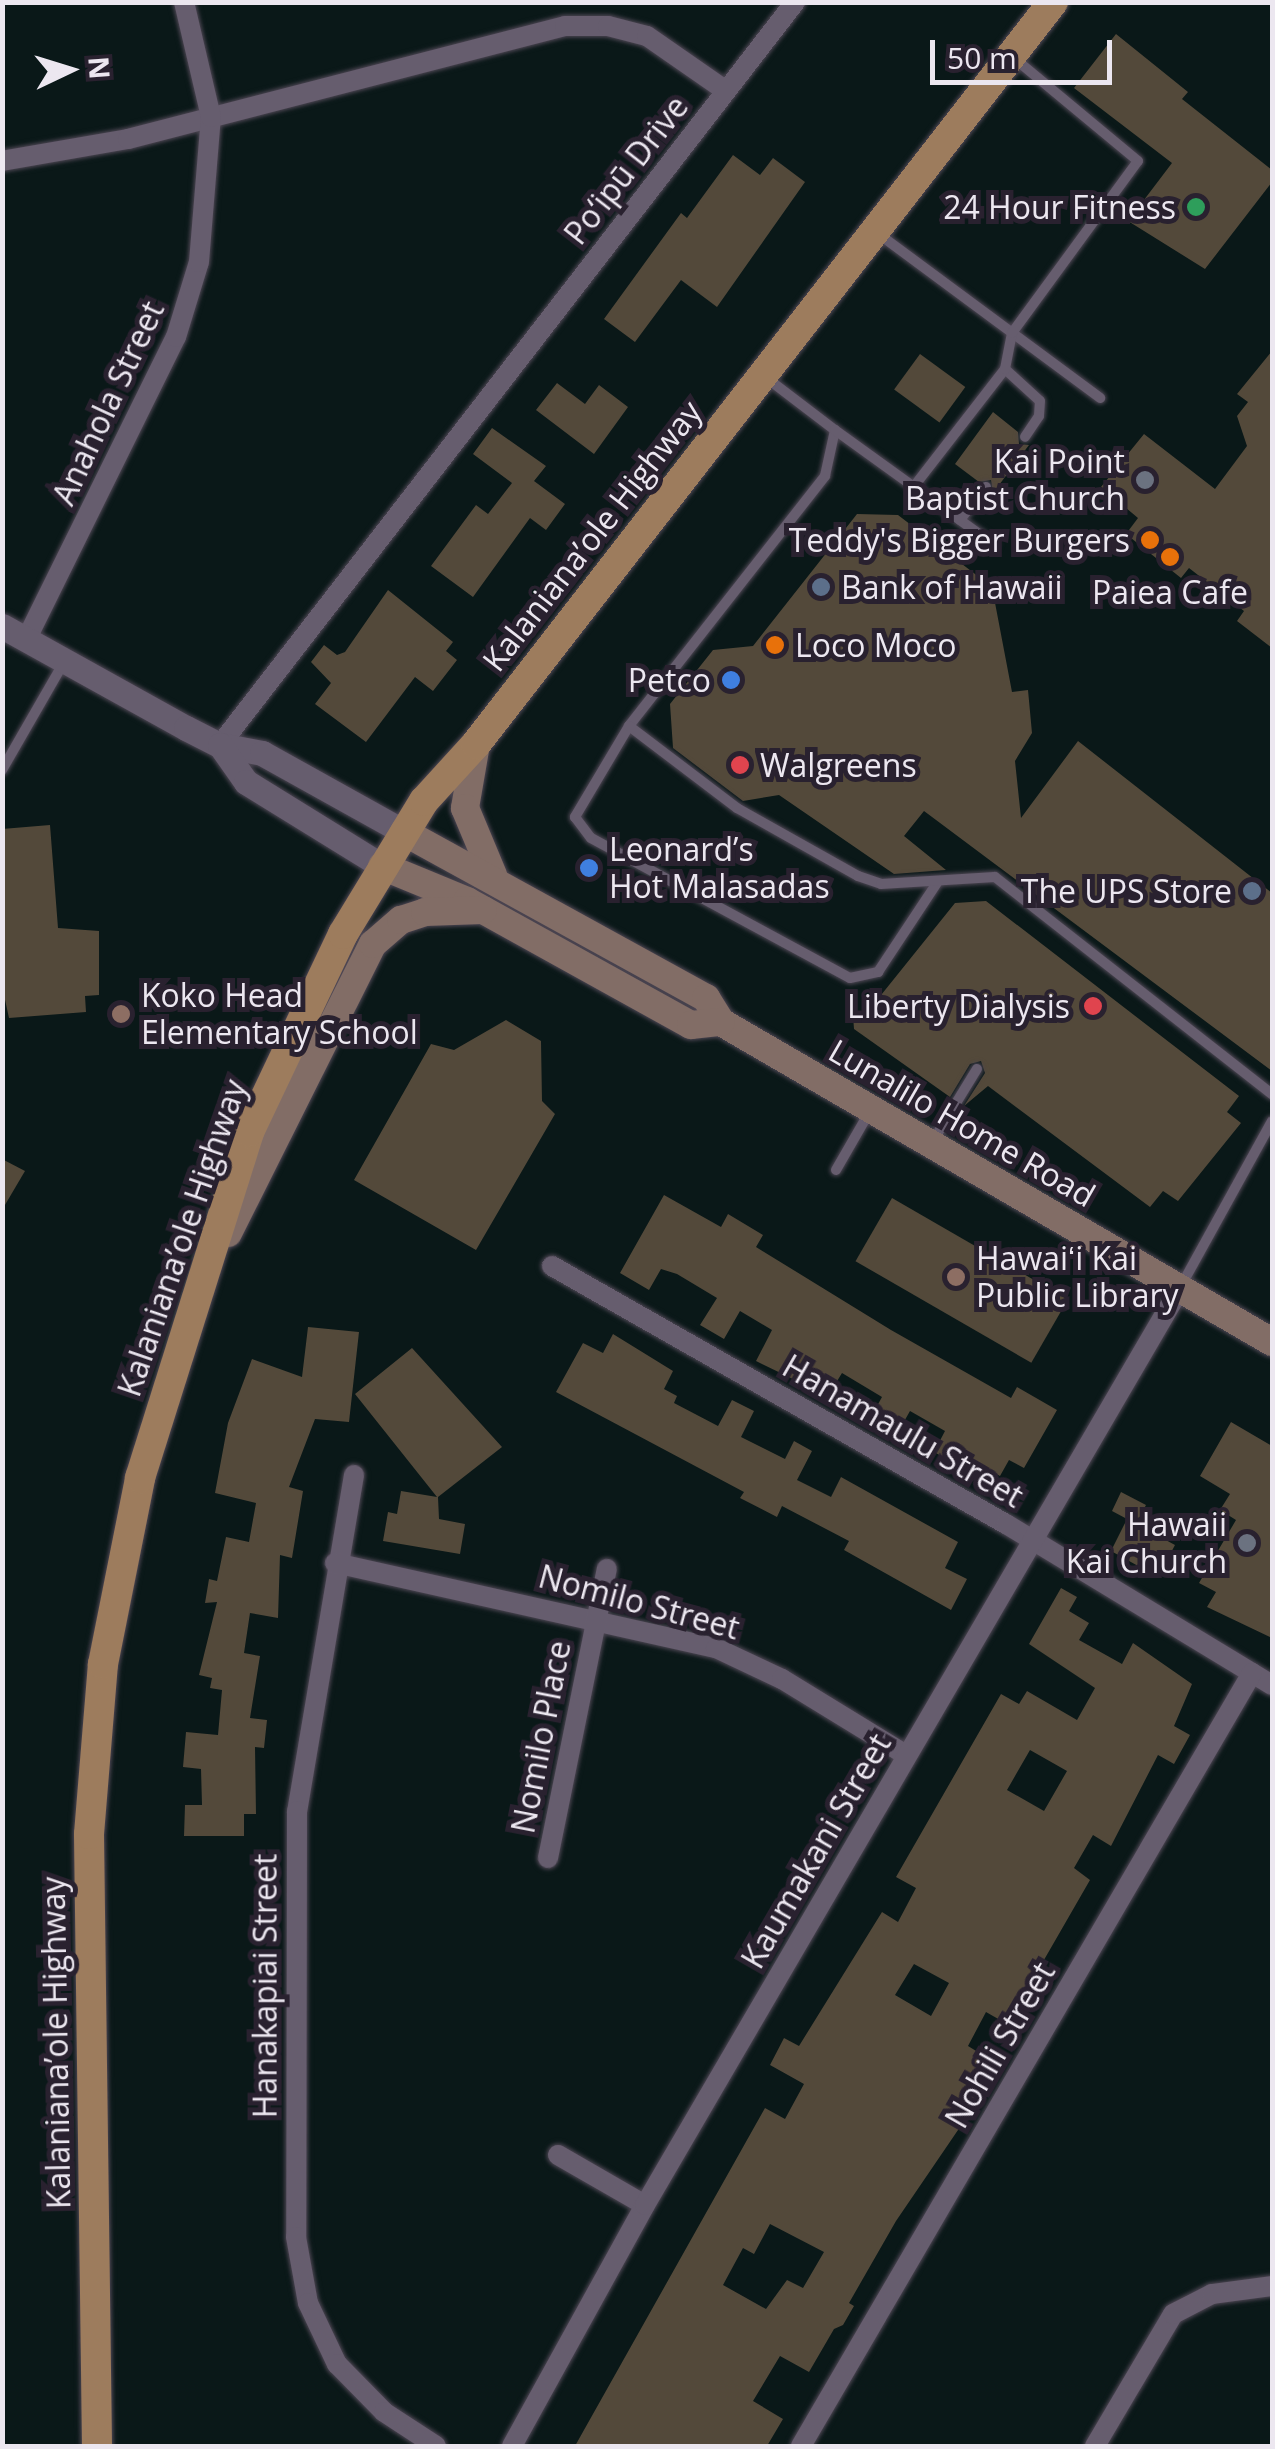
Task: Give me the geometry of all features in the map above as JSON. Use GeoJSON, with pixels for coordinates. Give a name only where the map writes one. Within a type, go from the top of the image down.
{"type":"FeatureCollection","features":[{"type":"Feature","properties":{"kind":"main road","name":"Kalaniana’ole Highway"},"geometry":{"type":"LineString","coordinates":[[97,2446],[89,1834],[103,1664],[140,1478],[249,1132],[329,961],[404,832],[1053,2]]}},
{"type":"Feature","properties":{"kind":"main road"},"geometry":{"type":"LineString","coordinates":[[476,744],[465,808],[494,875]]}},
{"type":"Feature","properties":{"kind":"main road","name":"Lunalilo Home Road"},"geometry":{"type":"LineString","coordinates":[[404,832],[494,875],[706,998],[721,1022],[1272,1342]]}},
{"type":"Feature","properties":{"kind":"main road","name":"Lunalilo Home Road"},"geometry":{"type":"LineString","coordinates":[[382,866],[484,910],[691,1025],[721,1022]]}},
{"type":"Feature","properties":{"kind":"main road"},"geometry":{"type":"LineString","coordinates":[[184,1330],[373,944],[401,920],[425,912],[484,910]]}},
{"type":"Feature","properties":{"kind":"street","name":"Anahola Street"},"geometry":{"type":"LineString","coordinates":[[26,640],[189,300],[206,223],[211,117],[184,2]]}},
{"type":"Feature","properties":{"kind":"street"},"geometry":{"type":"LineString","coordinates":[[726,91],[795,2]]}},
{"type":"Feature","properties":{"kind":"street","name":"Po‘ipū Drive"},"geometry":{"type":"LineString","coordinates":[[2,162],[211,117],[586,25],[628,30],[665,44],[726,91],[220,745]]}},
{"type":"Feature","properties":{"kind":"street","name":"Lunalilo Home Road"},"geometry":{"type":"LineString","coordinates":[[2,626],[220,745],[262,753],[404,832]]}},
{"type":"Feature","properties":{"kind":"street","name":"Lunalilo Home Road"},"geometry":{"type":"LineString","coordinates":[[220,745],[246,782],[382,866]]}},
{"type":"Feature","properties":{"kind":"street","name":"Hanamaulu Street"},"geometry":{"type":"LineString","coordinates":[[552,1266],[1034,1540],[1272,1685]]}},
{"type":"Feature","properties":{"kind":"street","name":"Kaumakani Street"},"geometry":{"type":"LineString","coordinates":[[512,2446],[645,2205],[1179,1290]]}},
{"type":"Feature","properties":{"kind":"street","name":"Hanakapiai Street"},"geometry":{"type":"LineString","coordinates":[[354,1475],[304,1740],[292,1894],[300,2267],[320,2334],[337,2364],[384,2412],[436,2446]]}},
{"type":"Feature","properties":{"kind":"street","name":"Nomilo Street"},"geometry":{"type":"LineString","coordinates":[[335,1563],[681,1637],[749,1662],[906,1754]]}},
{"type":"Feature","properties":{"kind":"street","name":"Nomilo Place"},"geometry":{"type":"LineString","coordinates":[[548,1858],[607,1569]]}},
{"type":"Feature","properties":{"kind":"street","name":"Nohili Street"},"geometry":{"type":"LineString","coordinates":[[801,2446],[1252,1674]]}},
{"type":"Feature","properties":{"kind":"street"},"geometry":{"type":"LineString","coordinates":[[558,2155],[645,2205]]}},
{"type":"Feature","properties":{"kind":"street"},"geometry":{"type":"LineString","coordinates":[[1095,2446],[1172,2314],[1212,2294],[1272,2286]]}},
{"type":"Feature","properties":{"kind":"lane"},"geometry":{"type":"LineString","coordinates":[[915,485],[1005,369],[1012,332],[1138,161],[1012,56]]}},
{"type":"Feature","properties":{"kind":"lane"},"geometry":{"type":"LineString","coordinates":[[874,231],[1100,398]]}},
{"type":"Feature","properties":{"kind":"lane"},"geometry":{"type":"LineString","coordinates":[[1005,369],[1040,402],[1040,416],[1025,437]]}},
{"type":"Feature","properties":{"kind":"lane"},"geometry":{"type":"LineString","coordinates":[[761,374],[992,544]]}},
{"type":"Feature","properties":{"kind":"lane"},"geometry":{"type":"LineString","coordinates":[[835,430],[825,476],[630,726],[582,797],[575,816],[591,838],[850,978],[878,972],[936,884]]}},
{"type":"Feature","properties":{"kind":"lane"},"geometry":{"type":"LineString","coordinates":[[960,520],[986,487]]}},
{"type":"Feature","properties":{"kind":"lane"},"geometry":{"type":"LineString","coordinates":[[2,770],[64,662]]}},
{"type":"Feature","properties":{"kind":"lane"},"geometry":{"type":"LineString","coordinates":[[630,726],[737,808],[858,876],[881,884],[936,884],[995,877],[1272,1094]]}},
{"type":"Feature","properties":{"kind":"lane"},"geometry":{"type":"LineString","coordinates":[[930,1145],[978,1069]]}},
{"type":"Feature","properties":{"kind":"lane"},"geometry":{"type":"LineString","coordinates":[[836,1170],[871,1110]]}},
{"type":"Feature","properties":{"kind":"lane"},"geometry":{"type":"LineString","coordinates":[[1179,1290],[1272,1121]]}},
{"type":"Feature","properties":{"kind":"shaded area"},"geometry":{"type":"Polygon","coordinates":[[[3,3],[1272,3],[1272,2446],[3,2446],[3,3]]]}},
{"type":"Feature","properties":{"kind":"building"},"geometry":{"type":"Polygon","coordinates":[[[1116,34],[1188,92],[1182,99],[1272,170],[1272,182],[1205,269],[1128,221],[1172,163],[1074,88],[1116,34]]]}},
{"type":"Feature","properties":{"kind":"building"},"geometry":{"type":"Polygon","coordinates":[[[733,155],[760,175],[773,158],[805,182],[717,307],[681,280],[635,342],[604,319],[681,213],[687,218],[733,155]]]}},
{"type":"Feature","properties":{"kind":"building"},"geometry":{"type":"Polygon","coordinates":[[[1272,351],[1272,648],[1237,621],[1244,611],[1189,568],[1181,578],[1126,534],[1138,518],[1101,487],[1144,434],[1215,489],[1247,446],[1237,416],[1248,402],[1237,394],[1272,351]]]}},
{"type":"Feature","properties":{"kind":"building"},"geometry":{"type":"Polygon","coordinates":[[[920,354],[965,387],[939,423],[894,390],[920,354]]]}},
{"type":"Feature","properties":{"kind":"building"},"geometry":{"type":"Polygon","coordinates":[[[557,383],[585,404],[599,385],[628,407],[594,454],[536,410],[557,383]]]}},
{"type":"Feature","properties":{"kind":"building"},"geometry":{"type":"Polygon","coordinates":[[[993,412],[1018,432],[1019,444],[1029,445],[993,493],[991,480],[979,482],[955,464],[993,412]]]}},
{"type":"Feature","properties":{"kind":"building"},"geometry":{"type":"Polygon","coordinates":[[[492,428],[546,466],[534,481],[565,504],[546,530],[530,518],[473,597],[431,566],[476,505],[488,514],[512,483],[473,454],[492,428]]]}},
{"type":"Feature","properties":{"kind":"building"},"geometry":{"type":"Polygon","coordinates":[[[857,514],[898,515],[992,587],[1012,692],[1028,690],[1032,733],[1015,761],[1021,818],[1078,741],[1272,893],[1272,1071],[924,811],[904,836],[946,870],[894,874],[779,795],[743,801],[673,748],[670,704],[713,650],[753,646],[857,514]]]}},
{"type":"Feature","properties":{"kind":"building"},"geometry":{"type":"Polygon","coordinates":[[[388,590],[453,642],[446,651],[457,660],[433,691],[415,677],[366,742],[315,704],[331,683],[311,662],[324,645],[337,655],[345,652],[388,590]]]}},
{"type":"Feature","properties":{"kind":"building"},"geometry":{"type":"Polygon","coordinates":[[[50,825],[58,928],[99,931],[99,995],[85,996],[86,1012],[9,1018],[2,986],[2,829],[50,825]]]}},
{"type":"Feature","properties":{"kind":"building"},"geometry":{"type":"Polygon","coordinates":[[[986,901],[1239,1096],[1227,1112],[1241,1123],[1178,1201],[1163,1191],[1150,1207],[988,1086],[964,1106],[985,1073],[981,1061],[970,1064],[950,1097],[854,1029],[853,1016],[865,1015],[955,903],[986,901]]]}},
{"type":"Feature","properties":{"kind":"building"},"geometry":{"type":"Polygon","coordinates":[[[506,1020],[541,1041],[542,1101],[555,1114],[476,1250],[354,1180],[431,1044],[454,1050],[506,1020]]]}},
{"type":"Feature","properties":{"kind":"building"},"geometry":{"type":"Polygon","coordinates":[[[2,1159],[25,1171],[2,1210],[2,1159]]]}},
{"type":"Feature","properties":{"kind":"building"},"geometry":{"type":"Polygon","coordinates":[[[664,1195],[721,1227],[728,1214],[763,1235],[756,1247],[891,1330],[1011,1398],[1017,1387],[1057,1410],[1024,1468],[1009,1460],[1000,1476],[964,1456],[959,1466],[934,1452],[945,1431],[910,1411],[893,1441],[866,1426],[882,1397],[842,1373],[828,1396],[756,1361],[772,1330],[740,1311],[724,1339],[700,1325],[717,1298],[677,1274],[661,1269],[649,1290],[620,1273],[664,1195]]]}},
{"type":"Feature","properties":{"kind":"building","name":"Hawaiʻi Kai Public Library"},"geometry":{"type":"Polygon","coordinates":[[[892,1198],[1068,1299],[1031,1363],[856,1261],[892,1198]]]}},
{"type":"Feature","properties":{"kind":"building"},"geometry":{"type":"Polygon","coordinates":[[[308,1327],[359,1332],[349,1422],[315,1419],[289,1487],[303,1491],[292,1558],[280,1555],[278,1618],[250,1613],[244,1653],[260,1656],[250,1718],[267,1720],[264,1748],[255,1747],[256,1814],[244,1814],[244,1836],[184,1836],[185,1805],[202,1805],[201,1769],[183,1767],[186,1732],[218,1735],[222,1690],[210,1688],[212,1678],[199,1675],[217,1602],[205,1603],[209,1579],[217,1581],[226,1537],[249,1542],[256,1503],[215,1493],[228,1423],[252,1359],[302,1377],[308,1327]]]}},
{"type":"Feature","properties":{"kind":"building"},"geometry":{"type":"Polygon","coordinates":[[[613,1334],[673,1371],[664,1389],[677,1396],[674,1403],[718,1426],[732,1400],[754,1411],[741,1437],[785,1459],[794,1441],[812,1451],[797,1480],[831,1497],[841,1477],[958,1542],[945,1568],[967,1579],[951,1610],[844,1550],[849,1541],[782,1506],[777,1517],[740,1498],[744,1492],[556,1392],[583,1343],[603,1353],[613,1334]]]}},
{"type":"Feature","properties":{"kind":"building"},"geometry":{"type":"Polygon","coordinates":[[[412,1348],[502,1447],[438,1497],[439,1519],[465,1524],[460,1554],[383,1541],[388,1512],[397,1514],[401,1491],[437,1497],[355,1394],[412,1348]]]}},
{"type":"Feature","properties":{"kind":"building","name":"Hawaii Kai Church"},"geometry":{"type":"Polygon","coordinates":[[[1231,1422],[1272,1446],[1272,1638],[1207,1607],[1216,1592],[1199,1583],[1236,1520],[1220,1510],[1230,1494],[1200,1476],[1231,1422]]]}},
{"type":"Feature","properties":{"kind":"building"},"geometry":{"type":"Polygon","coordinates":[[[1121,1492],[1146,1505],[1136,1524],[1175,1545],[1158,1577],[1111,1551],[1127,1519],[1112,1511],[1121,1492]]]}},
{"type":"Feature","properties":{"kind":"building"},"geometry":{"type":"Polygon","coordinates":[[[1061,1588],[1077,1597],[1069,1611],[1089,1623],[1079,1640],[1122,1664],[1133,1643],[1192,1684],[1174,1726],[1190,1735],[1174,1764],[1158,1755],[1111,1846],[1093,1835],[1074,1868],[1090,1880],[1007,2024],[986,2012],[968,2046],[986,2057],[974,2078],[988,2086],[896,2221],[849,2303],[854,2306],[843,2325],[834,2329],[809,2372],[780,2356],[753,2401],[783,2419],[767,2446],[575,2446],[765,2108],[785,2119],[804,2084],[770,2065],[784,2038],[799,2046],[882,1912],[898,1922],[916,1888],[896,1877],[1001,1694],[1019,1704],[1027,1691],[1077,1720],[1095,1688],[1029,1644],[1061,1588]],[[1030,1750],[1007,1790],[1044,1811],[1067,1771],[1030,1750]],[[914,1964],[895,1995],[931,2016],[949,1983],[914,1964]],[[770,2224],[754,2254],[743,2248],[723,2285],[766,2309],[787,2280],[803,2288],[824,2252],[770,2224]]]}},
{"type":"Feature","properties":{"kind":"place","name":"24 Hour Fitness"},"geometry":{"type":"Point","coordinates":[1196,207]}},
{"type":"Feature","properties":{"kind":"place","name":"Kai Point Baptist Church"},"geometry":{"type":"Point","coordinates":[1145,480]}},
{"type":"Feature","properties":{"kind":"place","name":"Teddy's Bigger Burgers"},"geometry":{"type":"Point","coordinates":[1150,540]}},
{"type":"Feature","properties":{"kind":"place","name":"Paiea Cafe"},"geometry":{"type":"Point","coordinates":[1170,557]}},
{"type":"Feature","properties":{"kind":"place","name":"Bank of Hawaii"},"geometry":{"type":"Point","coordinates":[821,587]}},
{"type":"Feature","properties":{"kind":"place","name":"Loco Moco"},"geometry":{"type":"Point","coordinates":[775,645]}},
{"type":"Feature","properties":{"kind":"place","name":"Petco"},"geometry":{"type":"Point","coordinates":[731,680]}},
{"type":"Feature","properties":{"kind":"place","name":"Walgreens"},"geometry":{"type":"Point","coordinates":[740,765]}},
{"type":"Feature","properties":{"kind":"place","name":"Leonard’s Hot Malasadas"},"geometry":{"type":"Point","coordinates":[589,868]}},
{"type":"Feature","properties":{"kind":"place","name":"The UPS Store"},"geometry":{"type":"Point","coordinates":[1252,891]}},
{"type":"Feature","properties":{"kind":"place","name":"Liberty Dialysis"},"geometry":{"type":"Point","coordinates":[1093,1006]}},
{"type":"Feature","properties":{"kind":"place","name":"Koko Head Elementary School"},"geometry":{"type":"Point","coordinates":[121,1014]}},
{"type":"Feature","properties":{"kind":"place","name":"Hawaiʻi Kai Public Library"},"geometry":{"type":"Point","coordinates":[956,1277]}},
{"type":"Feature","properties":{"kind":"place","name":"Hawaii Kai Church"},"geometry":{"type":"Point","coordinates":[1247,1543]}}]}
